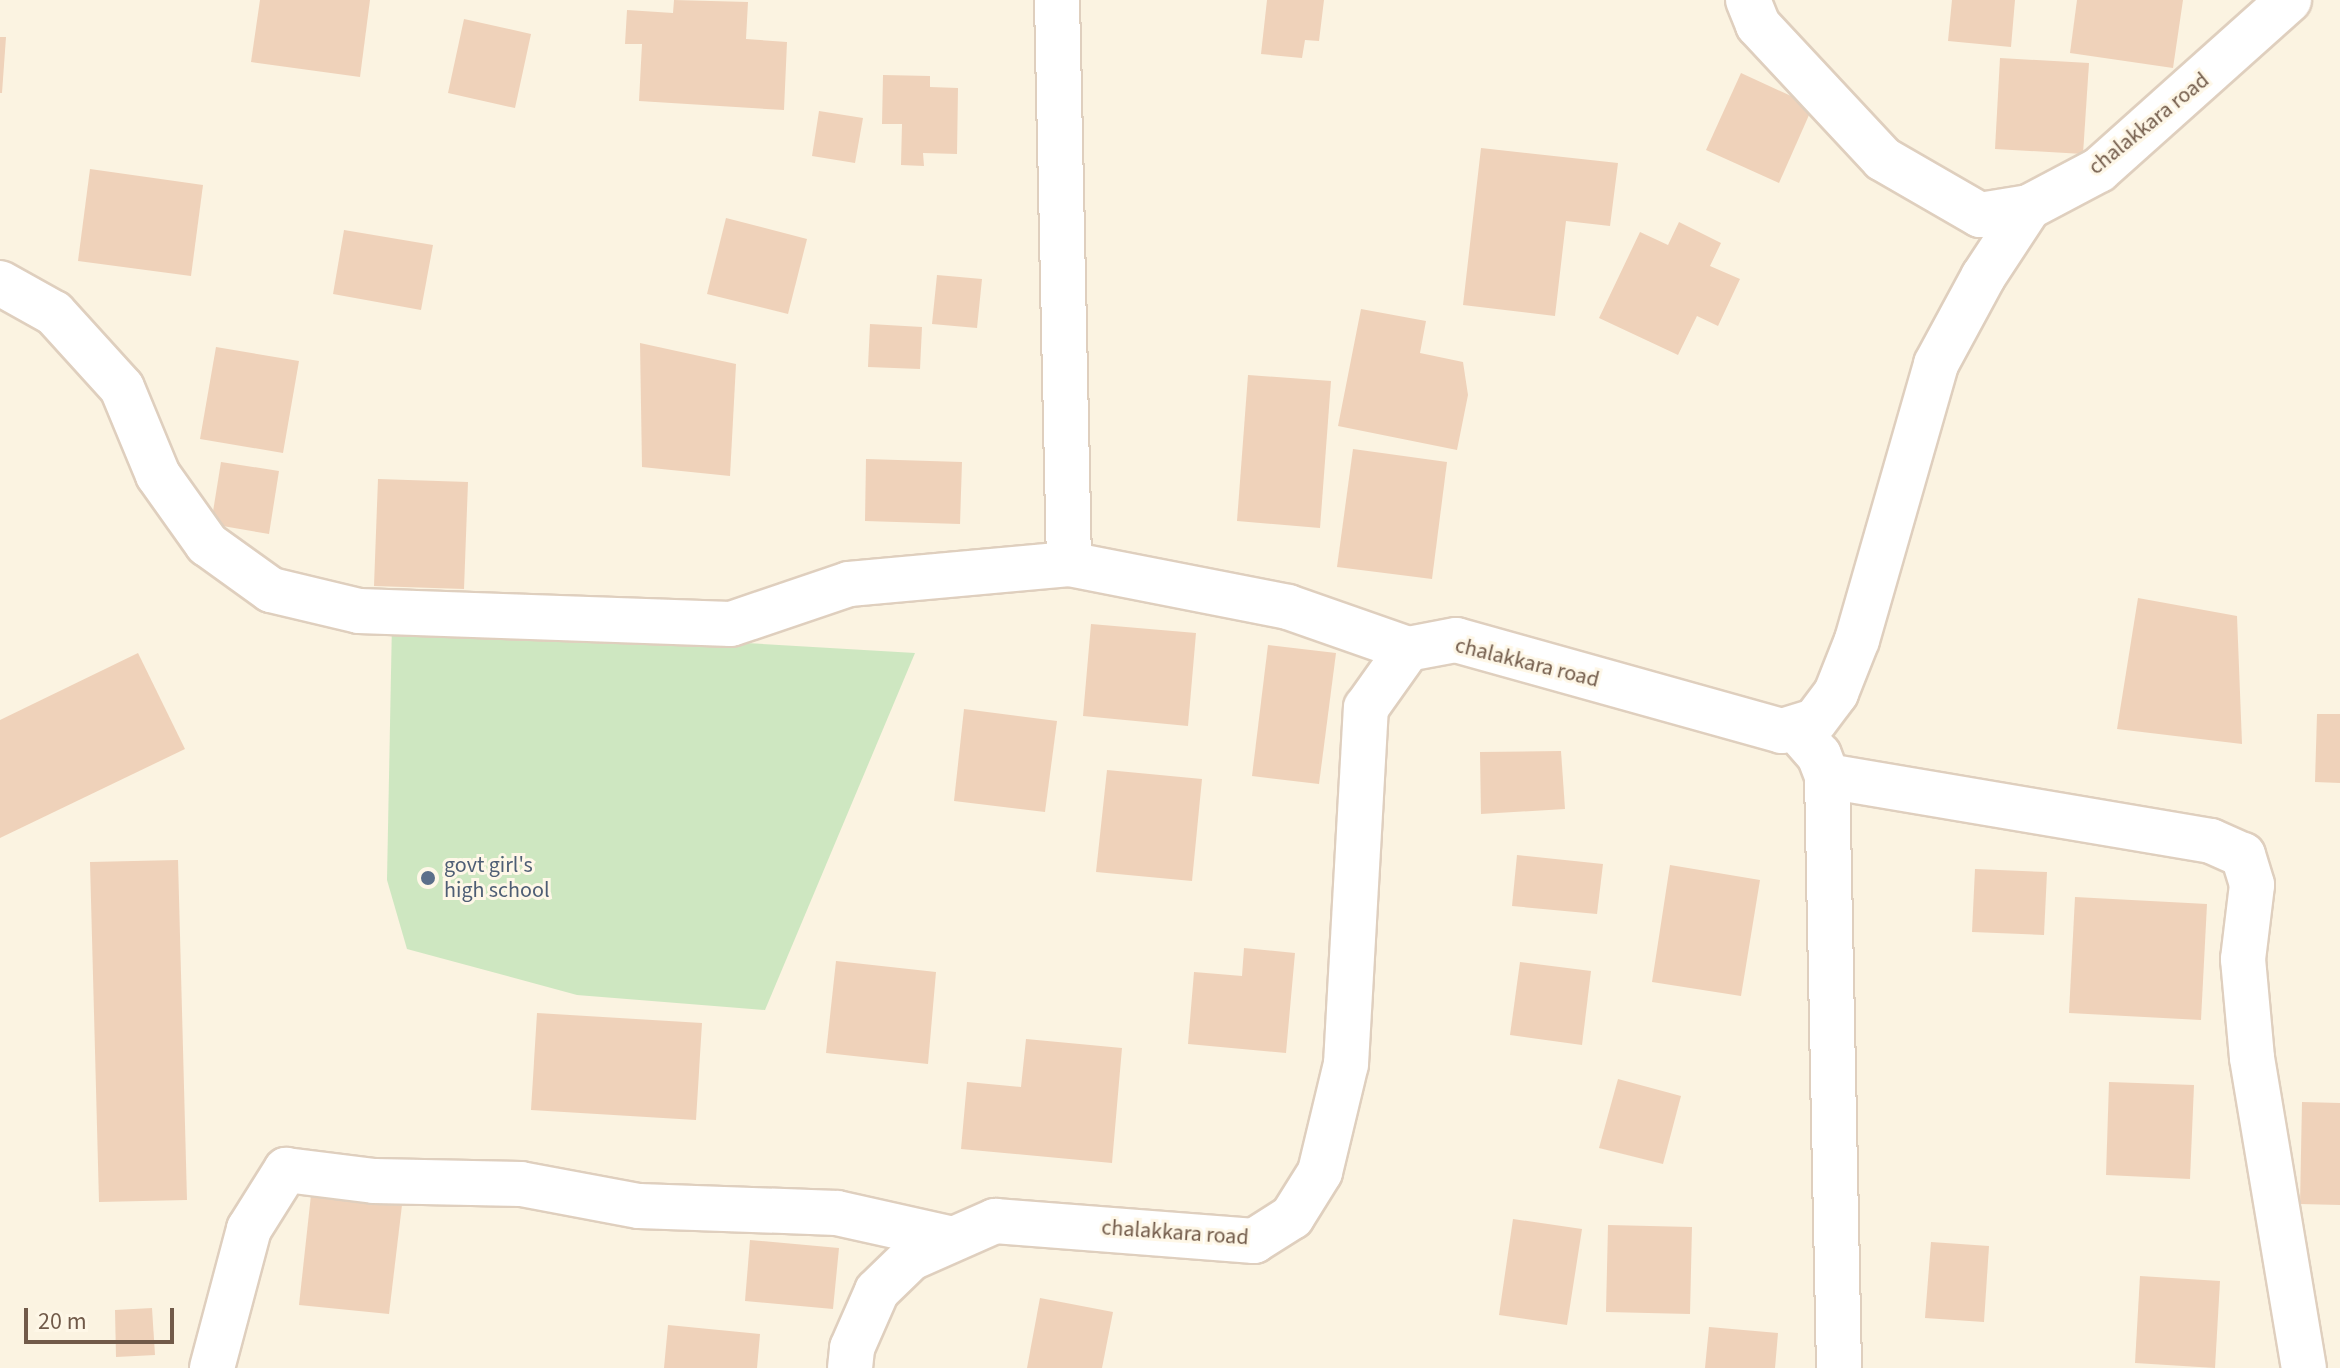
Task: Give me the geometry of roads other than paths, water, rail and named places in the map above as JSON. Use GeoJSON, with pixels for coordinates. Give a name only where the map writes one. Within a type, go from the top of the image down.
{"type":"FeatureCollection","features":[{"type":"Feature","properties":{"kind":"street"},"geometry":{"type":"LineString","coordinates":[[1057,0],[1069,564]]}},
{"type":"Feature","properties":{"kind":"street"},"geometry":{"type":"LineString","coordinates":[[1748,0],[1758,25],[1883,159],[1980,215],[2029,207]]}},
{"type":"Feature","properties":{"kind":"street","name":"chalakkara road"},"geometry":{"type":"LineString","coordinates":[[2029,207],[2099,170],[2289,0]]}},
{"type":"Feature","properties":{"kind":"street"},"geometry":{"type":"LineString","coordinates":[[1839,1368],[1827,776],[1819,755],[1796,729],[1815,721],[1836,693],[1936,364],[2029,207]]}},
{"type":"Feature","properties":{"kind":"street"},"geometry":{"type":"LineString","coordinates":[[0,283],[54,313],[122,388],[158,475],[207,544],[271,590],[359,611],[731,624],[849,584],[1069,564],[1288,607],[1408,649]]}},
{"type":"Feature","properties":{"kind":"street","name":"chalakkara road"},"geometry":{"type":"LineString","coordinates":[[850,1368],[852,1348],[877,1291],[911,1258],[949,1238],[995,1221],[1254,1241],[1292,1217],[1320,1172],[1346,1064],[1366,708],[1408,649],[1456,640],[1536,667],[1796,729]]}},
{"type":"Feature","properties":{"kind":"street"},"geometry":{"type":"LineString","coordinates":[[1827,776],[2211,841],[2243,855],[2252,885],[2243,959],[2252,1058],[2304,1368]]}},
{"type":"Feature","properties":{"kind":"street"},"geometry":{"type":"LineString","coordinates":[[212,1368],[249,1229],[286,1170],[374,1181],[521,1184],[639,1206],[837,1213],[949,1238]]}},
{"type":"Feature","properties":{"kind":"place","name":"govt girl's high school"},"geometry":{"type":"Point","coordinates":[428,878]}}]}
